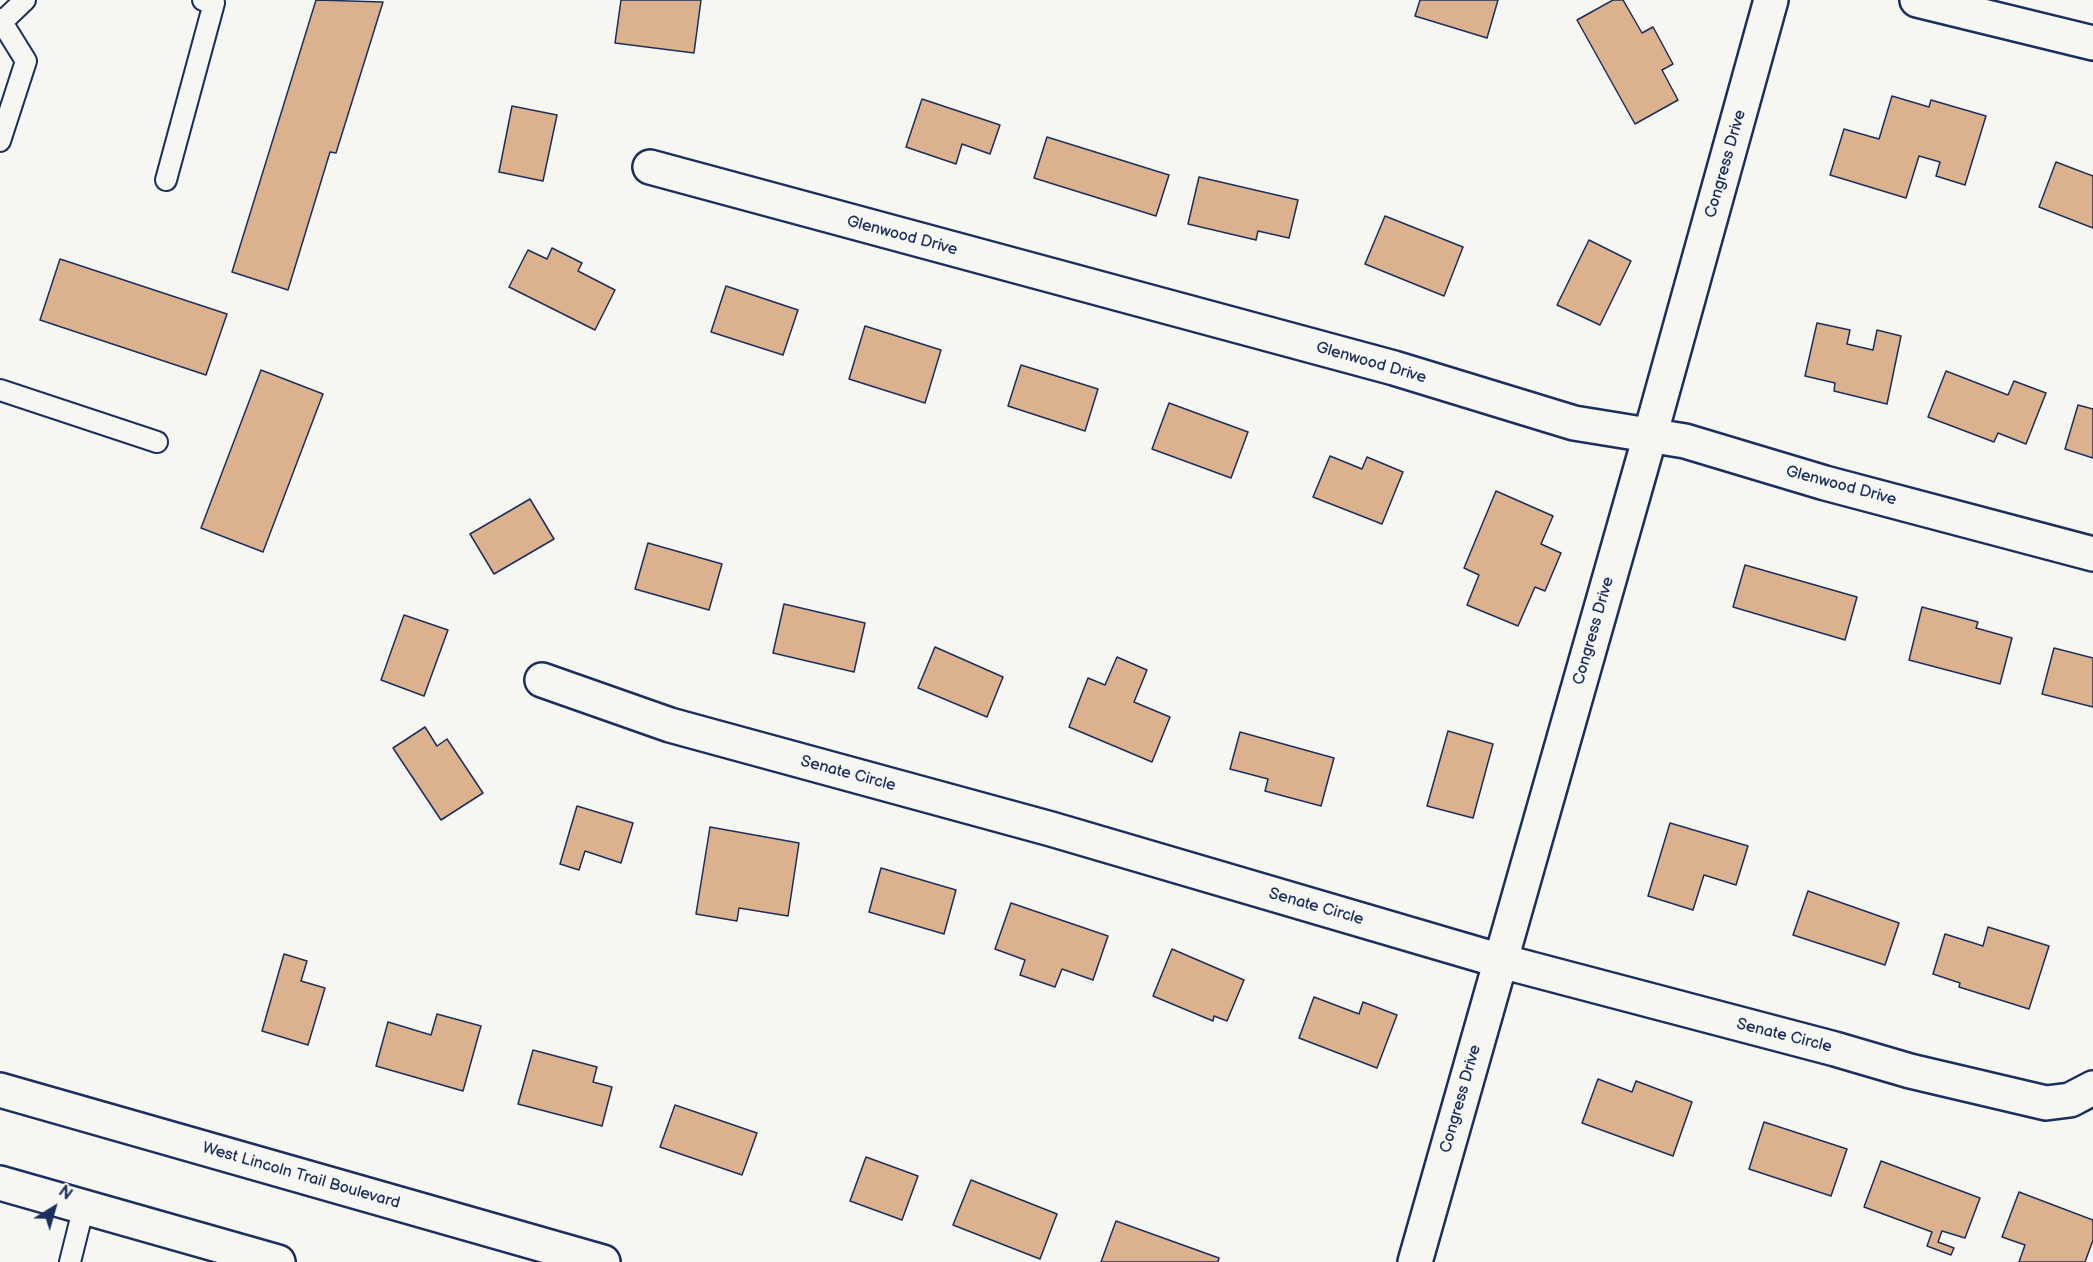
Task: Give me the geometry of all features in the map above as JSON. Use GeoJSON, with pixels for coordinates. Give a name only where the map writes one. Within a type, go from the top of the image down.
{"type":"FeatureCollection","features":[{"type":"Feature","properties":{"kind":"street","name":"Congress Drive"},"geometry":{"type":"LineString","coordinates":[[1415,1262],[1650,436],[1771,0]]}},
{"type":"Feature","properties":{"kind":"street"},"geometry":{"type":"LineString","coordinates":[[1917,0],[2093,43]]}},
{"type":"Feature","properties":{"kind":"street","name":"Glenwood Drive"},"geometry":{"type":"LineString","coordinates":[[650,167],[1394,368],[1574,423],[1685,441],[1826,483],[2093,554]]}},
{"type":"Feature","properties":{"kind":"street","name":"Senate Circle"},"geometry":{"type":"LineString","coordinates":[[542,680],[670,725],[1051,829],[1501,961],[2020,1099],[2046,1103],[2070,1100],[2093,1088]]}},
{"type":"Feature","properties":{"kind":"street","name":"West Lincoln Trail Boulevard"},"geometry":{"type":"LineString","coordinates":[[0,1090],[603,1262]]}},
{"type":"Feature","properties":{"kind":"street"},"geometry":{"type":"LineString","coordinates":[[0,1183],[278,1262]]}},
{"type":"Feature","properties":{"kind":"lane"},"geometry":{"type":"LineString","coordinates":[[0,141],[26,61],[1,20],[25,0]]}},
{"type":"Feature","properties":{"kind":"lane"},"geometry":{"type":"LineString","coordinates":[[166,180],[214,3],[203,0]]}},
{"type":"Feature","properties":{"kind":"lane"},"geometry":{"type":"LineString","coordinates":[[0,390],[157,442]]}},
{"type":"Feature","properties":{"kind":"lane"},"geometry":{"type":"LineString","coordinates":[[70,1262],[84,1206]]}},
{"type":"Feature","properties":{"kind":"building"},"geometry":{"type":"Polygon","coordinates":[[[316,0],[383,2],[336,153],[330,152],[288,290],[232,272],[316,0]]]}},
{"type":"Feature","properties":{"kind":"building"},"geometry":{"type":"Polygon","coordinates":[[[621,0],[701,0],[694,53],[615,43],[621,0]]]}},
{"type":"Feature","properties":{"kind":"building"},"geometry":{"type":"Polygon","coordinates":[[[1420,0],[1498,0],[1487,38],[1415,16],[1420,0]]]}},
{"type":"Feature","properties":{"kind":"building"},"geometry":{"type":"Polygon","coordinates":[[[1613,0],[1623,0],[1642,33],[1653,27],[1673,64],[1662,70],[1678,100],[1635,124],[1577,20],[1613,0]]]}},
{"type":"Feature","properties":{"kind":"building"},"geometry":{"type":"Polygon","coordinates":[[[1892,96],[1929,107],[1931,100],[1986,116],[1965,185],[1936,176],[1940,162],[1919,156],[1906,198],[1830,175],[1844,129],[1879,139],[1892,96]]]}},
{"type":"Feature","properties":{"kind":"building"},"geometry":{"type":"Polygon","coordinates":[[[922,99],[1000,125],[990,154],[962,144],[956,164],[906,147],[922,99]]]}},
{"type":"Feature","properties":{"kind":"building"},"geometry":{"type":"Polygon","coordinates":[[[512,106],[557,115],[543,181],[499,172],[512,106]]]}},
{"type":"Feature","properties":{"kind":"building"},"geometry":{"type":"Polygon","coordinates":[[[1047,137],[1169,175],[1156,216],[1034,178],[1047,137]]]}},
{"type":"Feature","properties":{"kind":"building"},"geometry":{"type":"Polygon","coordinates":[[[2056,162],[2093,176],[2093,228],[2039,207],[2056,162]]]}},
{"type":"Feature","properties":{"kind":"building"},"geometry":{"type":"Polygon","coordinates":[[[1199,177],[1298,200],[1289,238],[1258,231],[1256,240],[1188,224],[1199,177]]]}},
{"type":"Feature","properties":{"kind":"building"},"geometry":{"type":"Polygon","coordinates":[[[1385,216],[1463,247],[1444,296],[1365,264],[1385,216]]]}},
{"type":"Feature","properties":{"kind":"building"},"geometry":{"type":"Polygon","coordinates":[[[1589,240],[1631,261],[1600,325],[1557,305],[1589,240]]]}},
{"type":"Feature","properties":{"kind":"building"},"geometry":{"type":"Polygon","coordinates":[[[552,248],[582,263],[578,271],[615,290],[595,330],[509,287],[528,250],[547,259],[552,248]]]}},
{"type":"Feature","properties":{"kind":"building"},"geometry":{"type":"Polygon","coordinates":[[[60,259],[227,314],[206,375],[40,320],[60,259]]]}},
{"type":"Feature","properties":{"kind":"building"},"geometry":{"type":"Polygon","coordinates":[[[726,286],[798,310],[783,355],[711,332],[726,286]]]}},
{"type":"Feature","properties":{"kind":"building"},"geometry":{"type":"Polygon","coordinates":[[[1817,323],[1850,330],[1847,344],[1873,350],[1877,330],[1901,336],[1887,404],[1834,391],[1835,383],[1805,376],[1817,323]]]}},
{"type":"Feature","properties":{"kind":"building"},"geometry":{"type":"Polygon","coordinates":[[[865,326],[941,350],[925,403],[849,379],[865,326]]]}},
{"type":"Feature","properties":{"kind":"building"},"geometry":{"type":"Polygon","coordinates":[[[1021,365],[1098,389],[1085,431],[1008,406],[1021,365]]]}},
{"type":"Feature","properties":{"kind":"building"},"geometry":{"type":"Polygon","coordinates":[[[261,370],[323,394],[263,552],[201,528],[261,370]]]}},
{"type":"Feature","properties":{"kind":"building"},"geometry":{"type":"Polygon","coordinates":[[[1946,371],[2008,395],[2014,381],[2046,393],[2026,444],[1998,433],[1994,442],[1928,417],[1946,371]]]}},
{"type":"Feature","properties":{"kind":"building"},"geometry":{"type":"Polygon","coordinates":[[[1169,403],[1248,432],[1231,478],[1152,449],[1169,403]]]}},
{"type":"Feature","properties":{"kind":"building"},"geometry":{"type":"Polygon","coordinates":[[[2078,405],[2093,409],[2093,458],[2065,449],[2078,405]]]}},
{"type":"Feature","properties":{"kind":"building"},"geometry":{"type":"Polygon","coordinates":[[[1330,456],[1362,469],[1367,457],[1403,472],[1382,524],[1313,497],[1330,456]]]}},
{"type":"Feature","properties":{"kind":"building"},"geometry":{"type":"Polygon","coordinates":[[[1496,491],[1553,516],[1541,544],[1561,553],[1545,591],[1535,587],[1518,626],[1467,605],[1479,575],[1464,568],[1496,491]]]}},
{"type":"Feature","properties":{"kind":"building"},"geometry":{"type":"Polygon","coordinates":[[[530,499],[554,539],[494,574],[470,534],[530,499]]]}},
{"type":"Feature","properties":{"kind":"building"},"geometry":{"type":"Polygon","coordinates":[[[648,543],[722,564],[709,610],[635,589],[648,543]]]}},
{"type":"Feature","properties":{"kind":"building"},"geometry":{"type":"Polygon","coordinates":[[[1745,565],[1857,597],[1845,640],[1733,607],[1745,565]]]}},
{"type":"Feature","properties":{"kind":"building"},"geometry":{"type":"Polygon","coordinates":[[[784,604],[865,623],[854,672],[773,653],[784,604]]]}},
{"type":"Feature","properties":{"kind":"building"},"geometry":{"type":"Polygon","coordinates":[[[1922,607],[1978,622],[1976,628],[2012,638],[2000,684],[1909,660],[1922,607]]]}},
{"type":"Feature","properties":{"kind":"building"},"geometry":{"type":"Polygon","coordinates":[[[404,615],[448,630],[424,696],[381,680],[404,615]]]}},
{"type":"Feature","properties":{"kind":"building"},"geometry":{"type":"Polygon","coordinates":[[[935,647],[1003,677],[987,717],[918,688],[935,647]]]}},
{"type":"Feature","properties":{"kind":"building"},"geometry":{"type":"Polygon","coordinates":[[[2054,648],[2093,658],[2093,707],[2042,694],[2054,648]]]}},
{"type":"Feature","properties":{"kind":"building"},"geometry":{"type":"Polygon","coordinates":[[[1117,657],[1147,670],[1134,702],[1170,717],[1152,762],[1069,727],[1088,678],[1105,685],[1117,657]]]}},
{"type":"Feature","properties":{"kind":"building"},"geometry":{"type":"Polygon","coordinates":[[[425,727],[437,746],[447,739],[483,793],[441,820],[393,748],[425,727]]]}},
{"type":"Feature","properties":{"kind":"building"},"geometry":{"type":"Polygon","coordinates":[[[1448,731],[1493,744],[1473,818],[1427,806],[1448,731]]]}},
{"type":"Feature","properties":{"kind":"building"},"geometry":{"type":"Polygon","coordinates":[[[1240,732],[1334,758],[1321,806],[1265,791],[1268,779],[1230,769],[1240,732]]]}},
{"type":"Feature","properties":{"kind":"building"},"geometry":{"type":"Polygon","coordinates":[[[577,806],[633,823],[621,863],[585,851],[579,870],[560,864],[577,806]]]}},
{"type":"Feature","properties":{"kind":"building"},"geometry":{"type":"Polygon","coordinates":[[[1670,823],[1748,846],[1736,885],[1704,875],[1693,910],[1648,896],[1670,823]]]}},
{"type":"Feature","properties":{"kind":"building"},"geometry":{"type":"Polygon","coordinates":[[[710,827],[799,843],[788,916],[739,908],[737,921],[696,914],[710,827]]]}},
{"type":"Feature","properties":{"kind":"building"},"geometry":{"type":"Polygon","coordinates":[[[881,868],[956,890],[944,934],[869,912],[881,868]]]}},
{"type":"Feature","properties":{"kind":"building"},"geometry":{"type":"Polygon","coordinates":[[[1808,891],[1899,923],[1885,965],[1793,935],[1808,891]]]}},
{"type":"Feature","properties":{"kind":"building"},"geometry":{"type":"Polygon","coordinates":[[[1011,903],[1108,936],[1093,980],[1062,969],[1055,987],[1020,975],[1025,960],[995,949],[1011,903]]]}},
{"type":"Feature","properties":{"kind":"building"},"geometry":{"type":"Polygon","coordinates":[[[1988,927],[2049,946],[2029,1009],[1959,987],[1960,983],[1933,974],[1945,934],[1983,946],[1988,927]]]}},
{"type":"Feature","properties":{"kind":"building"},"geometry":{"type":"Polygon","coordinates":[[[1172,949],[1244,980],[1227,1021],[1214,1016],[1213,1021],[1153,996],[1172,949]]]}},
{"type":"Feature","properties":{"kind":"building"},"geometry":{"type":"Polygon","coordinates":[[[284,954],[307,961],[301,981],[325,988],[308,1045],[262,1031],[284,954]]]}},
{"type":"Feature","properties":{"kind":"building"},"geometry":{"type":"Polygon","coordinates":[[[1314,997],[1359,1014],[1363,1002],[1397,1015],[1377,1068],[1299,1038],[1314,997]]]}},
{"type":"Feature","properties":{"kind":"building"},"geometry":{"type":"Polygon","coordinates":[[[437,1014],[481,1026],[463,1091],[376,1066],[388,1022],[431,1035],[437,1014]]]}},
{"type":"Feature","properties":{"kind":"building"},"geometry":{"type":"Polygon","coordinates":[[[533,1050],[597,1067],[593,1082],[612,1087],[602,1126],[518,1104],[533,1050]]]}},
{"type":"Feature","properties":{"kind":"building"},"geometry":{"type":"Polygon","coordinates":[[[1598,1079],[1632,1092],[1636,1081],[1692,1102],[1673,1156],[1582,1123],[1598,1079]]]}},
{"type":"Feature","properties":{"kind":"building"},"geometry":{"type":"Polygon","coordinates":[[[675,1105],[757,1133],[742,1175],[660,1147],[675,1105]]]}},
{"type":"Feature","properties":{"kind":"building"},"geometry":{"type":"Polygon","coordinates":[[[1764,1122],[1847,1149],[1831,1196],[1749,1169],[1764,1122]]]}},
{"type":"Feature","properties":{"kind":"building"},"geometry":{"type":"Polygon","coordinates":[[[866,1157],[918,1176],[902,1220],[850,1201],[866,1157]]]}},
{"type":"Feature","properties":{"kind":"building"},"geometry":{"type":"Polygon","coordinates":[[[1881,1161],[1980,1198],[1965,1238],[1942,1231],[1938,1242],[1954,1248],[1951,1255],[1927,1246],[1932,1232],[1864,1207],[1881,1161]]]}},
{"type":"Feature","properties":{"kind":"building"},"geometry":{"type":"Polygon","coordinates":[[[971,1180],[1057,1214],[1040,1259],[953,1225],[971,1180]]]}},
{"type":"Feature","properties":{"kind":"building"},"geometry":{"type":"Polygon","coordinates":[[[2019,1192],[2093,1220],[2093,1240],[2085,1262],[2019,1262],[2025,1245],[2002,1237],[2019,1192]]]}},
{"type":"Feature","properties":{"kind":"building"},"geometry":{"type":"Polygon","coordinates":[[[1116,1221],[1219,1258],[1218,1262],[1101,1262],[1116,1221]]]}}]}
